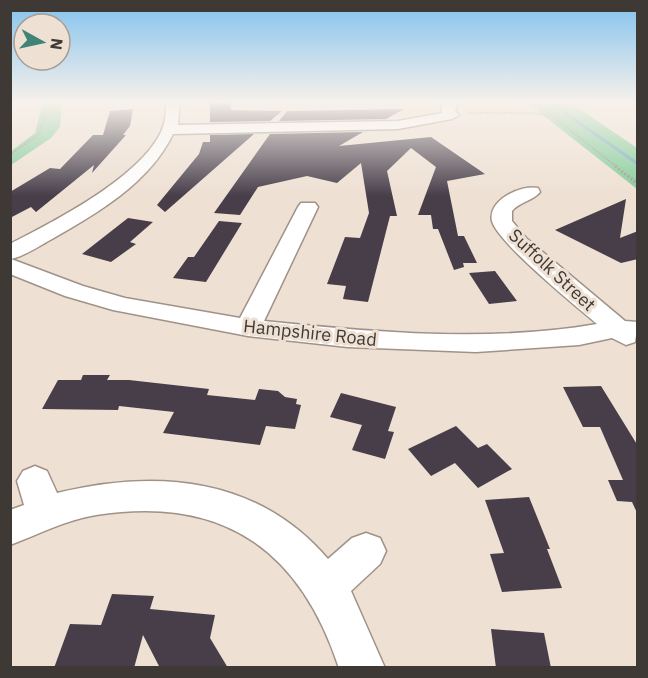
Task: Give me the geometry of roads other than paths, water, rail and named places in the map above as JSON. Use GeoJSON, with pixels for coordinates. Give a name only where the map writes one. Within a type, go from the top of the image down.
{"type":"FeatureCollection","features":[{"type":"Feature","properties":{"kind":"street"},"geometry":{"type":"LineString","coordinates":[[10,253],[75,217],[107,195],[157,150],[168,133]]}},
{"type":"Feature","properties":{"kind":"street","name":"Suffolk Street"},"geometry":{"type":"LineString","coordinates":[[531,192],[508,203],[502,210],[502,222],[518,243],[545,268],[627,329],[638,347]]}},
{"type":"Feature","properties":{"kind":"street"},"geometry":{"type":"LineString","coordinates":[[248,328],[308,207]]}},
{"type":"Feature","properties":{"kind":"street","name":"Hampshire Road"},"geometry":{"type":"LineString","coordinates":[[10,266],[74,291],[122,305],[248,328],[348,338],[476,343],[567,337],[627,329]]}},
{"type":"Feature","properties":{"kind":"street"},"geometry":{"type":"LineString","coordinates":[[627,329],[638,308]]}},
{"type":"Feature","properties":{"kind":"street"},"geometry":{"type":"LineString","coordinates":[[10,528],[40,498],[70,505],[118,495],[156,494],[199,499],[239,513],[271,531],[300,556],[326,587],[348,626],[362,668]]}},
{"type":"Feature","properties":{"kind":"street"},"geometry":{"type":"LineString","coordinates":[[326,587],[366,551]]}},
{"type":"Feature","properties":{"kind":"waterway"},"geometry":{"type":"LineString","coordinates":[[592,133],[638,165]]}}]}
